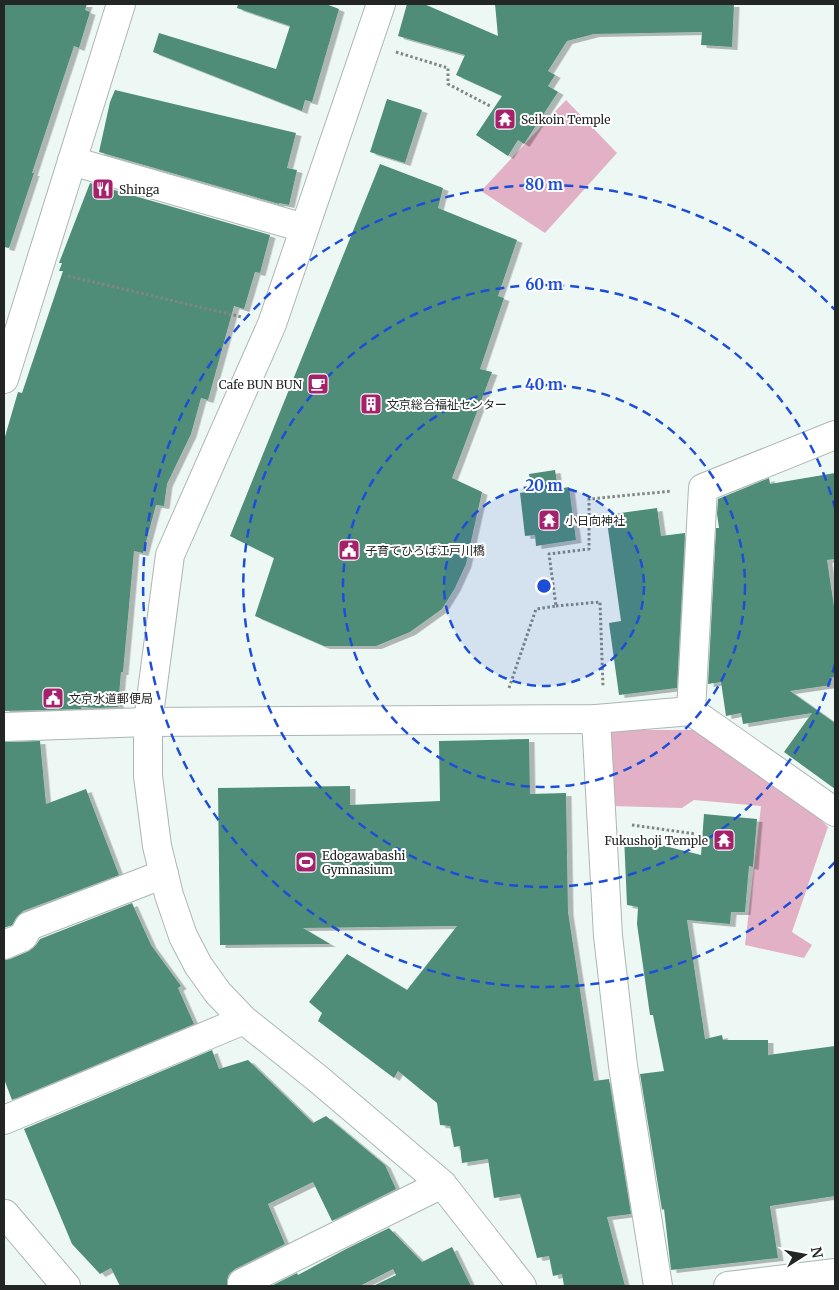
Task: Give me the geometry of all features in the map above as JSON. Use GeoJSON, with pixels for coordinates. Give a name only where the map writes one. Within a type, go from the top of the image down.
{"type":"FeatureCollection","features":[{"type":"Feature","properties":{"kind":"street"},"geometry":{"type":"LineString","coordinates":[[4,379],[122,4]]}},
{"type":"Feature","properties":{"kind":"street"},"geometry":{"type":"LineString","coordinates":[[381,4],[272,324],[170,555],[148,722],[148,776],[157,846],[169,895],[183,936],[198,965],[218,993],[244,1020],[317,1078],[442,1184],[522,1286]]}},
{"type":"Feature","properties":{"kind":"street"},"geometry":{"type":"LineString","coordinates":[[72,161],[304,228]]}},
{"type":"Feature","properties":{"kind":"street"},"geometry":{"type":"LineString","coordinates":[[691,711],[703,488],[835,435]]}},
{"type":"Feature","properties":{"kind":"street"},"geometry":{"type":"LineString","coordinates":[[4,727],[148,722],[600,718],[691,711],[835,812]]}},
{"type":"Feature","properties":{"kind":"street"},"geometry":{"type":"LineString","coordinates":[[600,718],[601,821],[608,936],[622,1055],[658,1286]]}},
{"type":"Feature","properties":{"kind":"street"},"geometry":{"type":"LineString","coordinates":[[4,945],[23,937],[29,926],[164,874]]}},
{"type":"Feature","properties":{"kind":"street"},"geometry":{"type":"LineString","coordinates":[[4,1120],[244,1020]]}},
{"type":"Feature","properties":{"kind":"street"},"geometry":{"type":"LineString","coordinates":[[243,1286],[242,1283],[442,1184]]}},
{"type":"Feature","properties":{"kind":"street"},"geometry":{"type":"LineString","coordinates":[[4,1214],[66,1286]]}},
{"type":"Feature","properties":{"kind":"street"},"geometry":{"type":"LineString","coordinates":[[728,1286],[835,1273]]}},
{"type":"Feature","properties":{"kind":"path"},"geometry":{"type":"LineString","coordinates":[[394,51],[448,68],[448,84],[490,106]]}},
{"type":"Feature","properties":{"kind":"path"},"geometry":{"type":"LineString","coordinates":[[38,269],[272,324]]}},
{"type":"Feature","properties":{"kind":"path"},"geometry":{"type":"LineString","coordinates":[[556,606],[550,554],[589,549],[589,499],[703,488]]}},
{"type":"Feature","properties":{"kind":"path"},"geometry":{"type":"LineString","coordinates":[[512,678],[536,610],[600,602],[600,718]]}},
{"type":"Feature","properties":{"kind":"path"},"geometry":{"type":"LineString","coordinates":[[601,821],[696,834]]}},
{"type":"Feature","properties":{"kind":"shaded area"},"geometry":{"type":"Polygon","coordinates":[[[566,100],[617,153],[545,233],[481,191],[566,100]]]}},
{"type":"Feature","properties":{"kind":"shaded area"},"geometry":{"type":"Polygon","coordinates":[[[605,730],[696,730],[802,801],[828,827],[792,932],[812,945],[804,958],[745,945],[761,806],[694,800],[682,808],[611,806],[605,730]]]}},
{"type":"Feature","properties":{"kind":"building"},"geometry":{"type":"Polygon","coordinates":[[[4,4],[87,4],[85,10],[90,12],[79,48],[74,46],[9,248],[4,247],[4,4]]]}},
{"type":"Feature","properties":{"kind":"building"},"geometry":{"type":"Polygon","coordinates":[[[238,4],[326,4],[339,9],[312,102],[305,100],[302,111],[153,52],[159,33],[276,69],[290,26],[237,8],[238,4]]]}},
{"type":"Feature","properties":{"kind":"building"},"geometry":{"type":"Polygon","coordinates":[[[407,4],[424,4],[498,36],[495,4],[734,4],[732,47],[701,45],[702,32],[594,34],[567,41],[548,71],[555,75],[548,86],[558,92],[524,144],[518,140],[508,156],[476,135],[502,96],[456,75],[465,55],[398,36],[407,4]]]}},
{"type":"Feature","properties":{"kind":"building"},"geometry":{"type":"Polygon","coordinates":[[[115,90],[296,133],[287,168],[297,170],[289,205],[279,204],[99,152],[110,102],[115,90]]]}},
{"type":"Feature","properties":{"kind":"building"},"geometry":{"type":"Polygon","coordinates":[[[387,99],[422,110],[405,163],[370,152],[387,99]]]}},
{"type":"Feature","properties":{"kind":"building","name":"文京総合福祉センター"},"geometry":{"type":"Polygon","coordinates":[[[380,164],[443,188],[438,208],[517,240],[498,296],[504,298],[480,369],[492,372],[452,478],[482,492],[466,564],[455,588],[442,609],[410,632],[376,646],[324,646],[255,616],[274,558],[230,536],[380,164]]]}},
{"type":"Feature","properties":{"kind":"building"},"geometry":{"type":"Polygon","coordinates":[[[90,183],[270,235],[260,273],[255,272],[244,309],[234,306],[208,400],[201,398],[191,434],[167,484],[164,506],[156,505],[143,553],[134,551],[118,707],[4,711],[4,440],[18,392],[22,393],[63,271],[59,271],[62,263],[59,263],[90,183]]]}},
{"type":"Feature","properties":{"kind":"building"},"geometry":{"type":"Polygon","coordinates":[[[555,470],[558,489],[569,487],[576,540],[536,546],[535,535],[525,536],[520,493],[532,491],[529,474],[555,470]]]}},
{"type":"Feature","properties":{"kind":"building"},"geometry":{"type":"Polygon","coordinates":[[[835,473],[835,559],[827,560],[835,613],[835,677],[829,678],[831,685],[790,691],[835,723],[835,789],[784,752],[812,713],[743,724],[741,713],[726,716],[721,682],[708,684],[716,528],[719,528],[717,514],[718,499],[769,478],[770,484],[835,473]]]}},
{"type":"Feature","properties":{"kind":"building"},"geometry":{"type":"Polygon","coordinates":[[[657,508],[661,536],[685,533],[677,688],[619,695],[609,623],[621,621],[606,515],[657,508]]]}},
{"type":"Feature","properties":{"kind":"building"},"geometry":{"type":"Polygon","coordinates":[[[529,739],[530,794],[566,793],[568,912],[594,1081],[609,1079],[631,1214],[607,1217],[625,1286],[564,1286],[562,1274],[553,1276],[549,1256],[537,1258],[520,1194],[494,1198],[488,1159],[462,1163],[460,1146],[454,1147],[450,1126],[440,1125],[437,1103],[398,1071],[394,1078],[318,1021],[322,1013],[309,1002],[347,954],[407,990],[457,926],[303,928],[330,944],[220,945],[218,788],[350,786],[350,805],[440,801],[439,741],[529,739]]]}},
{"type":"Feature","properties":{"kind":"building"},"geometry":{"type":"Polygon","coordinates":[[[40,741],[46,804],[86,789],[119,875],[23,911],[12,925],[4,928],[4,742],[40,741]]]}},
{"type":"Feature","properties":{"kind":"building"},"geometry":{"type":"Polygon","coordinates":[[[704,814],[757,819],[753,867],[749,866],[745,912],[731,912],[730,924],[687,920],[705,1039],[722,1035],[723,1040],[768,1040],[768,1055],[835,1046],[835,1196],[770,1206],[778,1258],[671,1270],[664,1209],[662,1210],[640,1074],[664,1071],[653,1015],[650,1015],[637,924],[638,907],[627,905],[624,836],[701,855],[704,814]]]}},
{"type":"Feature","properties":{"kind":"building"},"geometry":{"type":"Polygon","coordinates":[[[132,903],[151,945],[181,986],[178,988],[194,1024],[12,1100],[4,1079],[4,960],[29,951],[40,939],[132,903]]]}},
{"type":"Feature","properties":{"kind":"building"},"geometry":{"type":"Polygon","coordinates":[[[212,1050],[219,1069],[248,1060],[313,1123],[326,1116],[385,1165],[396,1189],[332,1221],[313,1182],[268,1204],[285,1244],[235,1269],[229,1274],[227,1286],[120,1286],[111,1268],[100,1274],[72,1244],[24,1129],[212,1050]]]}},
{"type":"Feature","properties":{"kind":"building"},"geometry":{"type":"Polygon","coordinates":[[[389,1228],[422,1262],[452,1247],[471,1286],[373,1286],[396,1275],[393,1269],[360,1286],[271,1286],[297,1273],[298,1275],[389,1228]]]}},
{"type":"Feature","properties":{"kind":"place","name":"Seikoin Temple"},"geometry":{"type":"Point","coordinates":[505,119]}},
{"type":"Feature","properties":{"kind":"place","name":"Shinga"},"geometry":{"type":"Point","coordinates":[103,189]}},
{"type":"Feature","properties":{"kind":"place","name":"Cafe BUN BUN"},"geometry":{"type":"Point","coordinates":[318,384]}},
{"type":"Feature","properties":{"kind":"place","name":"文京総合福祉センター"},"geometry":{"type":"Point","coordinates":[371,404]}},
{"type":"Feature","properties":{"kind":"place","name":"小日向神社"},"geometry":{"type":"Point","coordinates":[549,520]}},
{"type":"Feature","properties":{"kind":"place","name":"子育てひろば江戸川橋"},"geometry":{"type":"Point","coordinates":[349,550]}},
{"type":"Feature","properties":{"kind":"place","name":"文京水道郵便局"},"geometry":{"type":"Point","coordinates":[53,698]}},
{"type":"Feature","properties":{"kind":"place","name":"Fukushoji Temple"},"geometry":{"type":"Point","coordinates":[724,840]}},
{"type":"Feature","properties":{"kind":"place","name":"Edogawabashi Gymnasium"},"geometry":{"type":"Point","coordinates":[306,862]}}]}
